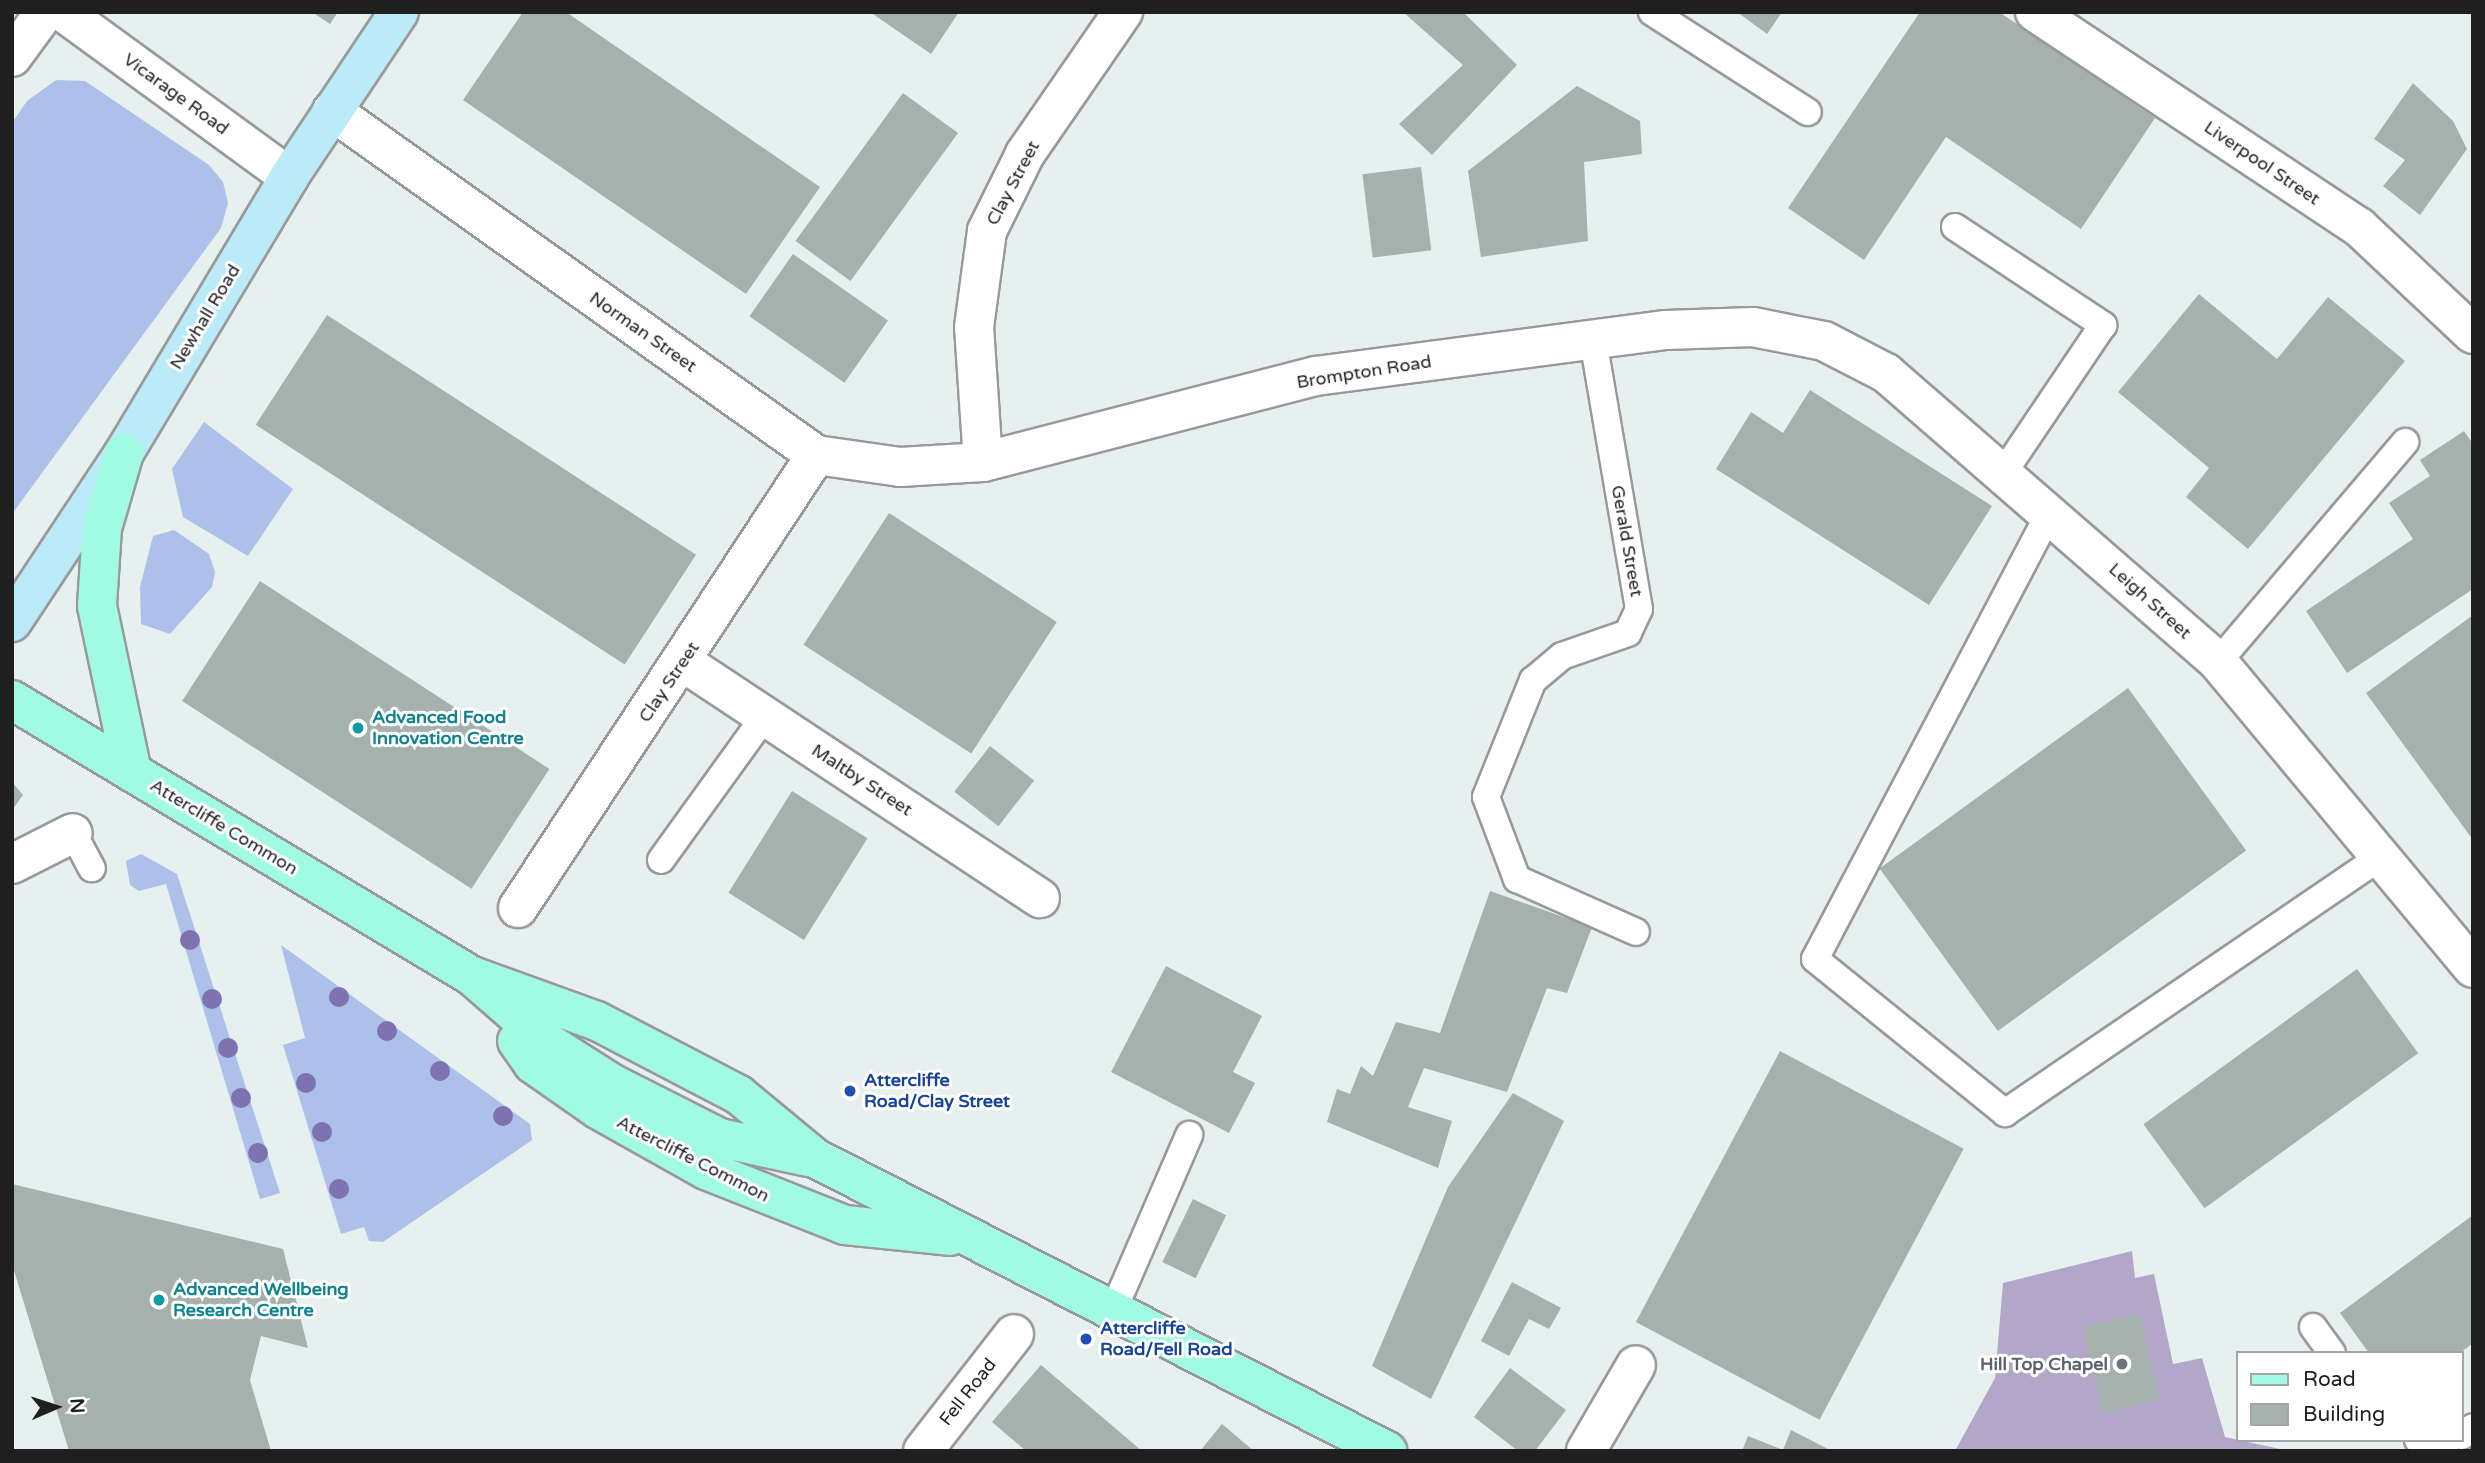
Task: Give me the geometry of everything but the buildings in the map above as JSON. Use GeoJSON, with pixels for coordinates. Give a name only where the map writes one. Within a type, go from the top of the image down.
{"type":"FeatureCollection","features":[{"type":"Feature","properties":{"kind":"main road","name":"Newhall Road"},"geometry":{"type":"LineString","coordinates":[[12,622],[124,453],[289,177],[399,12]]}},
{"type":"Feature","properties":{"kind":"main road"},"geometry":{"type":"LineString","coordinates":[[124,453],[102,528],[97,606],[132,772]]}},
{"type":"Feature","properties":{"kind":"main road","name":"Attercliffe Common"},"geometry":{"type":"LineString","coordinates":[[12,700],[472,976],[550,1044],[613,1084],[720,1138],[815,1158],[1378,1448]]}},
{"type":"Feature","properties":{"kind":"main road","name":"Attercliffe Common"},"geometry":{"type":"LineString","coordinates":[[472,976],[533,1065],[598,1110],[706,1170],[845,1224],[972,1239]]}},
{"type":"Feature","properties":{"kind":"street"},"geometry":{"type":"LineString","coordinates":[[12,57],[45,12]]}},
{"type":"Feature","properties":{"kind":"street","name":"Vicarage Road"},"geometry":{"type":"LineString","coordinates":[[63,12],[289,177]]}},
{"type":"Feature","properties":{"kind":"street","name":"Clay Street"},"geometry":{"type":"LineString","coordinates":[[983,462],[974,327],[987,231],[1025,154],[1123,12]]}},
{"type":"Feature","properties":{"kind":"street","name":"Liverpool Street"},"geometry":{"type":"LineString","coordinates":[[2035,12],[2359,227],[2473,334]]}},
{"type":"Feature","properties":{"kind":"street","name":"Norman Street"},"geometry":{"type":"LineString","coordinates":[[332,111],[816,455],[900,467],[983,462]]}},
{"type":"Feature","properties":{"kind":"street","name":"Brompton Road"},"geometry":{"type":"LineString","coordinates":[[983,462],[1316,376],[1593,340],[1753,327]]}},
{"type":"Feature","properties":{"kind":"street","name":"Leigh Street"},"geometry":{"type":"LineString","coordinates":[[1753,327],[1824,341],[1886,373],[2050,512],[2218,662],[2383,855],[2473,968]]}},
{"type":"Feature","properties":{"kind":"street","name":"Clay Street"},"geometry":{"type":"LineString","coordinates":[[518,908],[683,662],[816,455]]}},
{"type":"Feature","properties":{"kind":"street","name":"Maltby Street"},"geometry":{"type":"LineString","coordinates":[[683,662],[1040,898]]}},
{"type":"Feature","properties":{"kind":"street"},"geometry":{"type":"LineString","coordinates":[[12,864],[73,833]]}},
{"type":"Feature","properties":{"kind":"street","name":"Fell Road"},"geometry":{"type":"LineString","coordinates":[[923,1451],[1014,1334]]}},
{"type":"Feature","properties":{"kind":"street"},"geometry":{"type":"LineString","coordinates":[[1586,1451],[1636,1365]]}},
{"type":"Feature","properties":{"kind":"lane"},"geometry":{"type":"LineString","coordinates":[[1652,12],[1808,112]]}},
{"type":"Feature","properties":{"kind":"lane"},"geometry":{"type":"LineString","coordinates":[[1955,227],[2103,325],[2004,472]]}},
{"type":"Feature","properties":{"kind":"lane","name":"Gerald Street"},"geometry":{"type":"LineString","coordinates":[[1593,340],[1639,610],[1628,633],[1562,656],[1533,680],[1486,797],[1517,878],[1636,932]]}},
{"type":"Feature","properties":{"kind":"lane"},"geometry":{"type":"LineString","coordinates":[[2218,662],[2404,442]]}},
{"type":"Feature","properties":{"kind":"lane"},"geometry":{"type":"LineString","coordinates":[[2050,512],[1815,959],[2005,1113],[2383,855]]}},
{"type":"Feature","properties":{"kind":"lane"},"geometry":{"type":"LineString","coordinates":[[661,860],[765,716]]}},
{"type":"Feature","properties":{"kind":"lane"},"geometry":{"type":"LineString","coordinates":[[73,833],[92,868]]}},
{"type":"Feature","properties":{"kind":"lane"},"geometry":{"type":"LineString","coordinates":[[1113,1311],[1189,1135]]}},
{"type":"Feature","properties":{"kind":"lane"},"geometry":{"type":"LineString","coordinates":[[2314,1327],[2331,1351]]}},
{"type":"Feature","properties":{"kind":"lane"},"geometry":{"type":"LineString","coordinates":[[2423,1442],[2446,1451]]}},
{"type":"Feature","properties":{"kind":"shaded area"},"geometry":{"type":"Polygon","coordinates":[[[56,80],[85,81],[209,165],[223,182],[228,203],[221,228],[12,514],[12,123],[27,101],[56,80]]]}},
{"type":"Feature","properties":{"kind":"shaded area"},"geometry":{"type":"Polygon","coordinates":[[[204,422],[293,489],[248,556],[183,517],[172,469],[204,422]]]}},
{"type":"Feature","properties":{"kind":"shaded area"},"geometry":{"type":"Polygon","coordinates":[[[174,530],[209,554],[215,572],[212,587],[170,634],[141,624],[140,587],[153,536],[174,530]]]}},
{"type":"Feature","properties":{"kind":"shaded area"},"geometry":{"type":"Polygon","coordinates":[[[141,854],[177,874],[280,1193],[260,1199],[166,884],[139,891],[130,885],[126,861],[141,854]]]}},
{"type":"Feature","properties":{"kind":"shaded area"},"geometry":{"type":"Polygon","coordinates":[[[281,945],[530,1124],[532,1140],[383,1242],[369,1241],[364,1227],[341,1234],[283,1045],[305,1038],[281,945]]]}},
{"type":"Feature","properties":{"kind":"shaded area"},"geometry":{"type":"Polygon","coordinates":[[[2132,1251],[2135,1278],[2154,1274],[2173,1364],[2202,1358],[2225,1437],[2236,1439],[2236,1442],[2289,1451],[1955,1451],[1995,1378],[2003,1283],[2132,1251]]]}},
{"type":"Feature","properties":{"kind":"place","name":"Advanced Food Innovation Centre"},"geometry":{"type":"Point","coordinates":[358,728]}},
{"type":"Feature","properties":{"kind":"place","name":"Attercliffe Road/Clay Street"},"geometry":{"type":"Point","coordinates":[850,1091]}},
{"type":"Feature","properties":{"kind":"place","name":"Advanced Wellbeing Research Centre"},"geometry":{"type":"Point","coordinates":[159,1300]}},
{"type":"Feature","properties":{"kind":"place","name":"Attercliffe Road/Fell Road"},"geometry":{"type":"Point","coordinates":[1086,1339]}},
{"type":"Feature","properties":{"kind":"place","name":"Hill Top Chapel"},"geometry":{"type":"Point","coordinates":[2122,1364]}}]}
